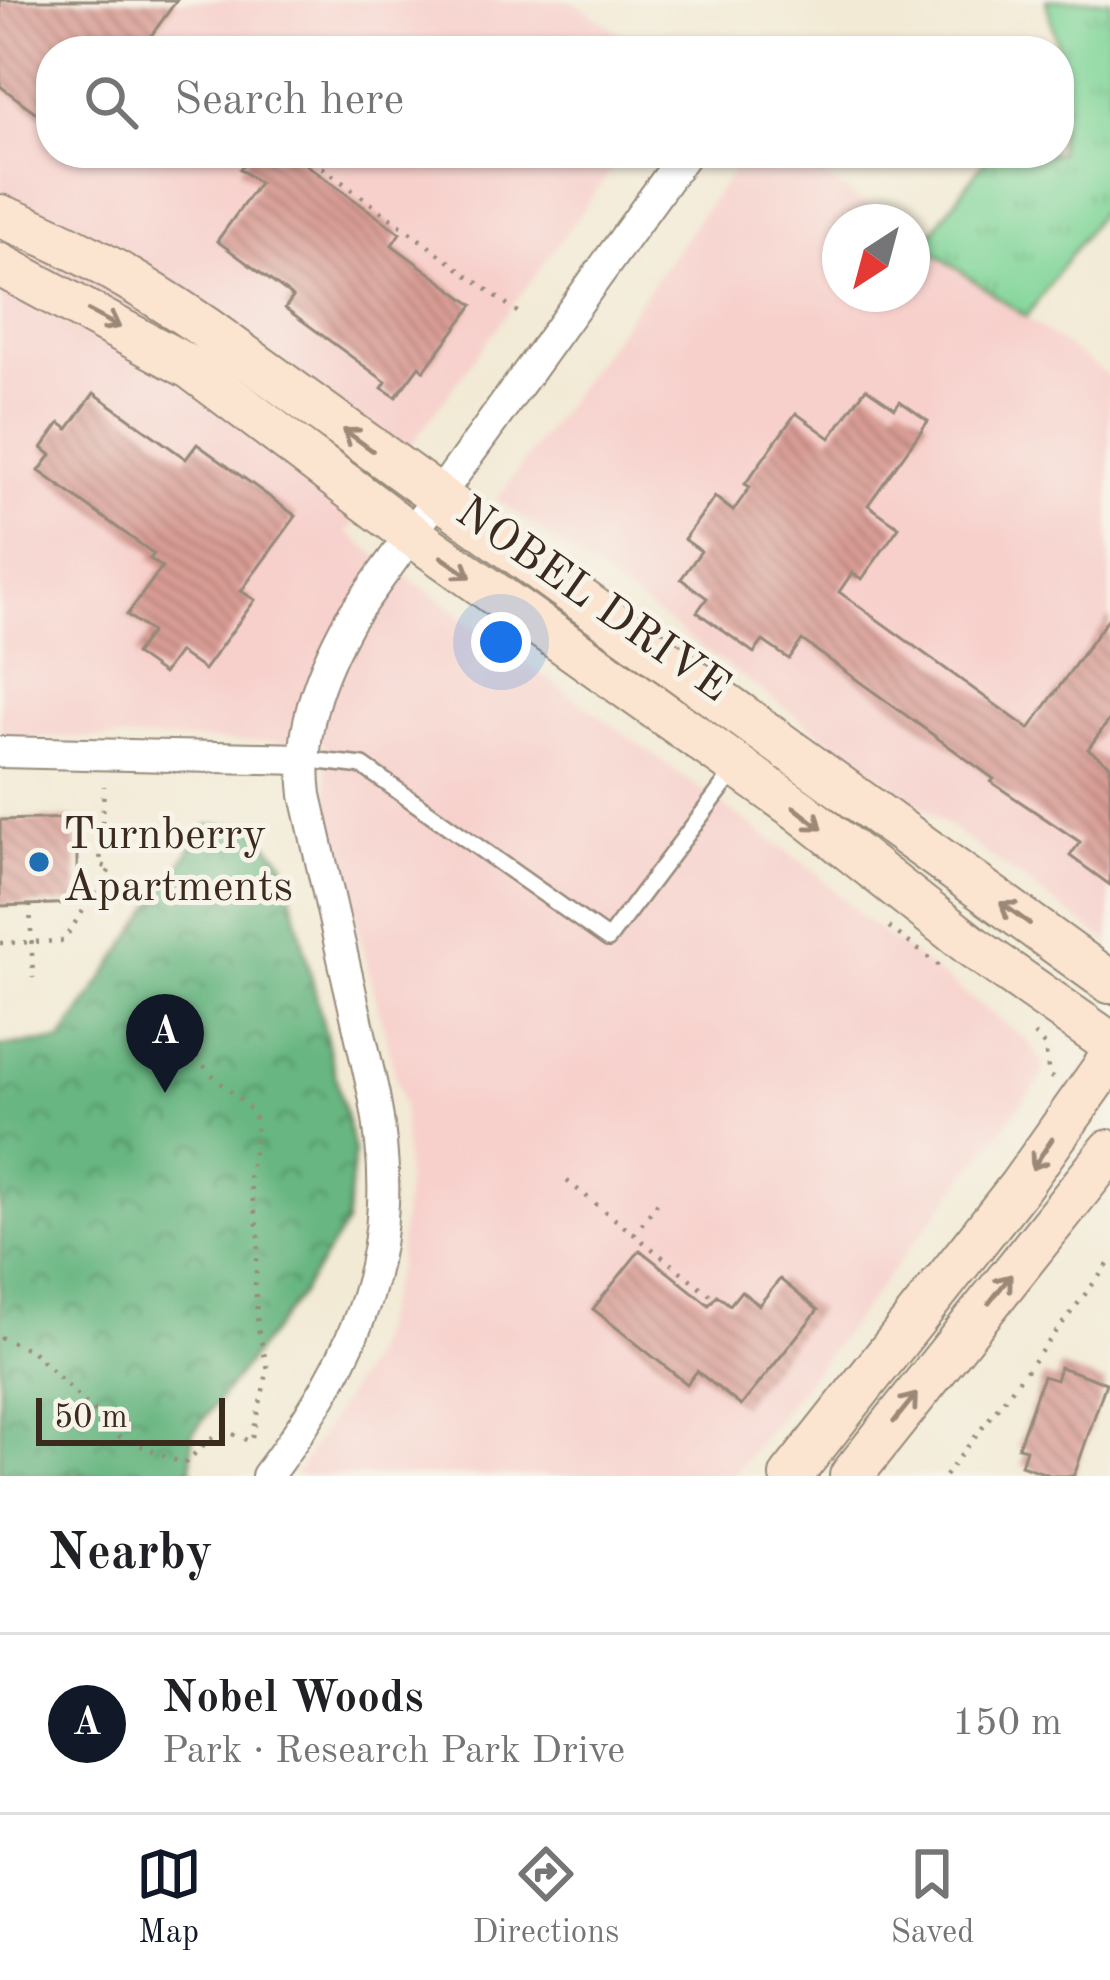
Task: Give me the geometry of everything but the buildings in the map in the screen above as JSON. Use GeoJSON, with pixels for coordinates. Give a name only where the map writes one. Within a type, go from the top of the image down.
{"type":"FeatureCollection","features":[{"type":"Feature","properties":{"kind":"street"},"geometry":{"type":"LineString","coordinates":[[267,1476],[356,1335],[371,1289],[385,1197],[380,1127],[333,924],[302,759],[307,723],[328,659],[350,619],[675,168]]}},
{"type":"Feature","properties":{"kind":"street","name":"NOBEL DRIVE"},"geometry":{"type":"LineString","coordinates":[[0,215],[37,230],[166,301],[1110,982]]}},
{"type":"Feature","properties":{"kind":"street","name":"NOBEL DRIVE"},"geometry":{"type":"LineString","coordinates":[[0,265],[191,368],[412,535],[738,766],[973,946],[1110,1043]]}},
{"type":"Feature","properties":{"kind":"street"},"geometry":{"type":"LineString","coordinates":[[0,752],[302,759]]}},
{"type":"Feature","properties":{"kind":"street"},"geometry":{"type":"LineString","coordinates":[[791,1476],[1020,1186],[1110,1059]]}},
{"type":"Feature","properties":{"kind":"street"},"geometry":{"type":"LineString","coordinates":[[851,1476],[1110,1151]]}},
{"type":"Feature","properties":{"kind":"lane"},"geometry":{"type":"LineString","coordinates":[[302,759],[363,766],[608,939],[738,766]]}},
{"type":"Feature","properties":{"kind":"path"},"geometry":{"type":"LineString","coordinates":[[323,168],[520,314]]}},
{"type":"Feature","properties":{"kind":"path"},"geometry":{"type":"LineString","coordinates":[[0,944],[63,941],[111,868],[100,866],[104,786]]}},
{"type":"Feature","properties":{"kind":"path"},"geometry":{"type":"LineString","coordinates":[[30,905],[33,978]]}},
{"type":"Feature","properties":{"kind":"path"},"geometry":{"type":"LineString","coordinates":[[888,926],[951,974]]}},
{"type":"Feature","properties":{"kind":"path"},"geometry":{"type":"LineString","coordinates":[[0,1336],[32,1351],[120,1437],[184,1465],[210,1439],[227,1432],[250,1442],[268,1369],[259,1329],[255,1286],[259,1237],[249,1179],[257,1124],[253,1112],[208,1071],[186,1043],[174,1002]]}},
{"type":"Feature","properties":{"kind":"path"},"geometry":{"type":"LineString","coordinates":[[1033,1032],[1045,1046],[1049,1076],[1056,1080]]}},
{"type":"Feature","properties":{"kind":"path"},"geometry":{"type":"LineString","coordinates":[[567,1181],[715,1298]]}},
{"type":"Feature","properties":{"kind":"path"},"geometry":{"type":"LineString","coordinates":[[634,1234],[659,1202]]}},
{"type":"Feature","properties":{"kind":"path"},"geometry":{"type":"LineString","coordinates":[[945,1476],[1110,1262]]}},
{"type":"Feature","properties":{"kind":"shaded area"},"geometry":{"type":"Polygon","coordinates":[[[0,0],[571,0],[624,36],[36,36],[36,168],[613,168],[347,533],[815,872],[862,917],[1028,1041],[1044,1065],[1042,1078],[733,1476],[295,1476],[370,1357],[398,1264],[406,1184],[403,1105],[330,819],[324,743],[0,736],[0,0]]]}},
{"type":"Feature","properties":{"kind":"shaded area"},"geometry":{"type":"Polygon","coordinates":[[[735,168],[814,168],[865,204],[822,204],[822,312],[930,312],[930,250],[1110,377],[1110,943],[497,499],[735,168]]]}},
{"type":"Feature","properties":{"kind":"green space"},"geometry":{"type":"Polygon","coordinates":[[[1046,0],[1110,0],[1110,199],[1026,317],[930,250],[930,235],[979,168],[1074,168],[1074,36],[1055,36],[1046,0]]]}},
{"type":"Feature","properties":{"kind":"green space"},"geometry":{"type":"Polygon","coordinates":[[[207,825],[251,825],[283,861],[354,1151],[346,1224],[300,1295],[192,1434],[191,1476],[0,1476],[0,1046],[61,1041],[207,825]]]}},
{"type":"Feature","properties":{"kind":"place","name":"Turnberry Apartments"},"geometry":{"type":"Point","coordinates":[39,862]}},
{"type":"Feature","properties":{"kind":"place","name":"Nobel Woods"},"geometry":{"type":"Point","coordinates":[165,1093]}}]}
